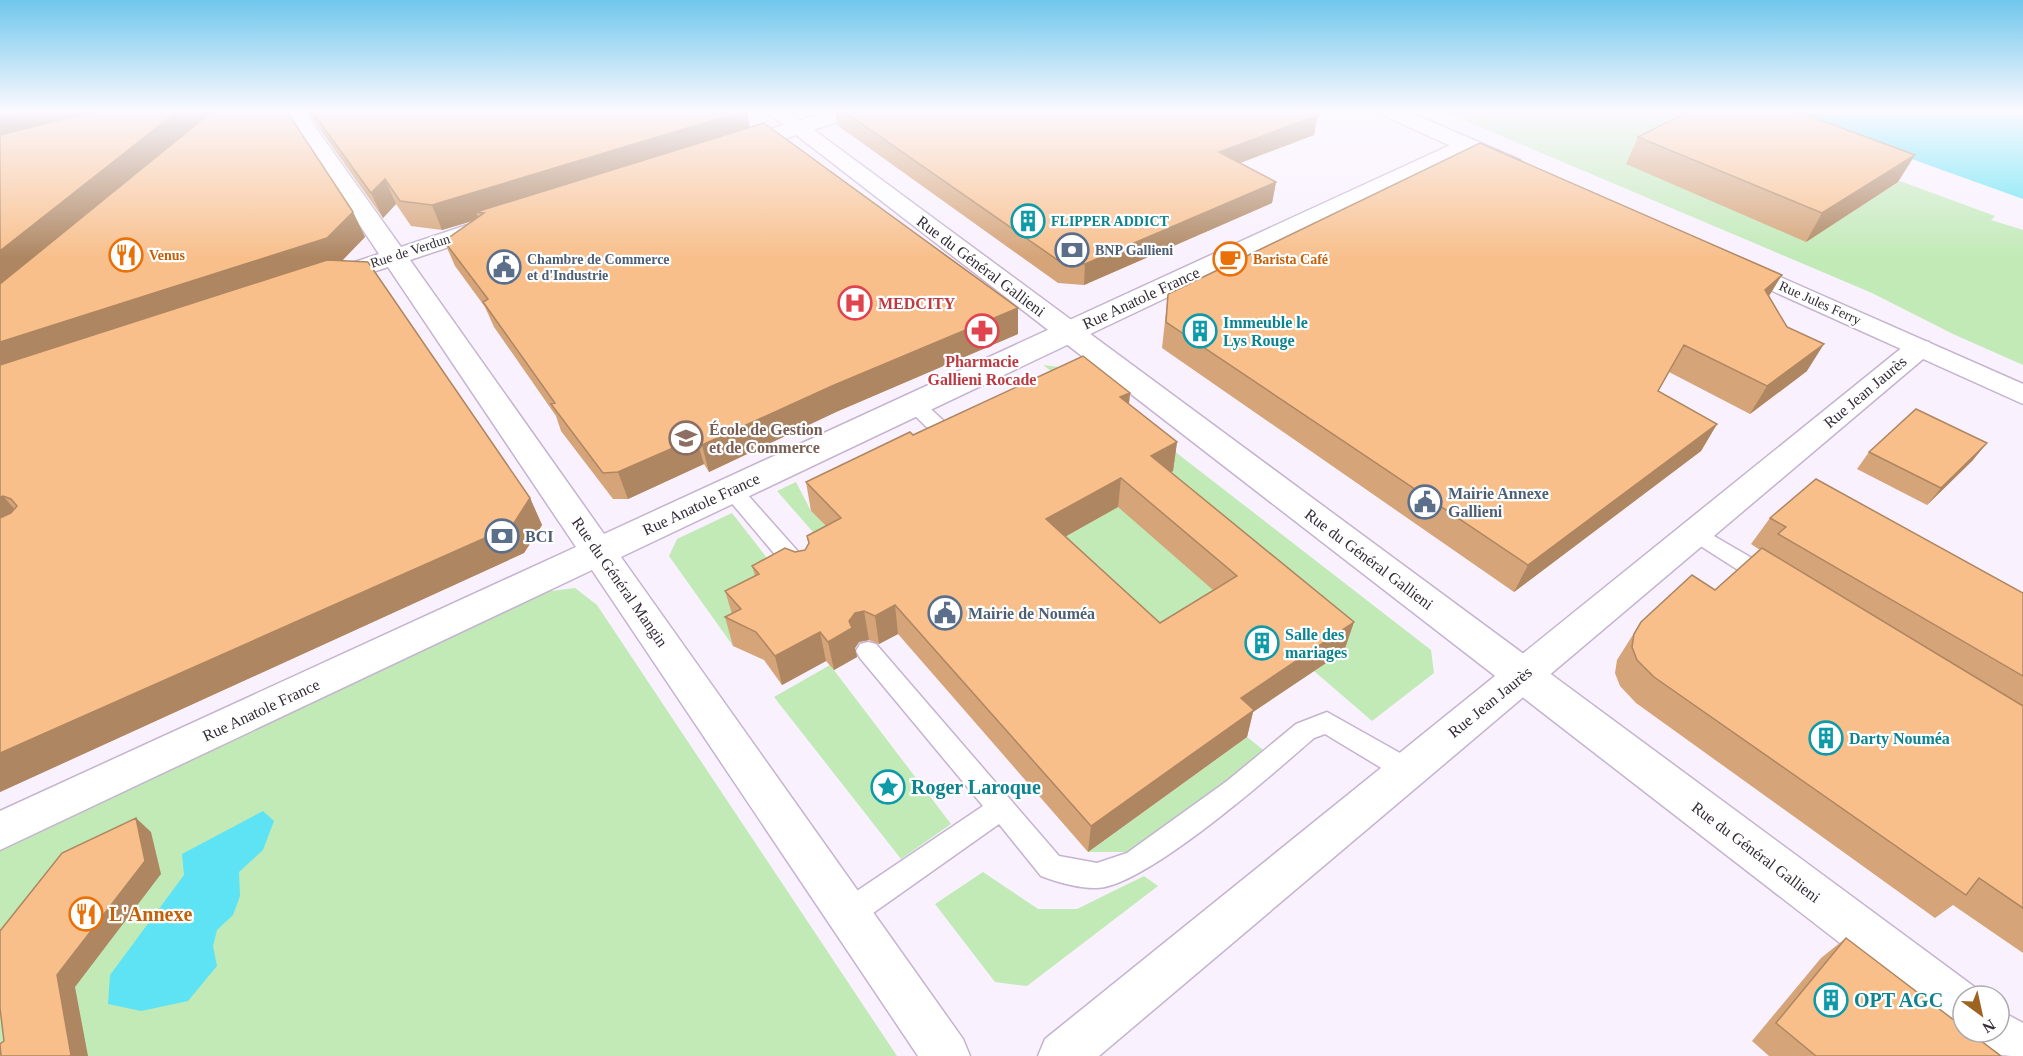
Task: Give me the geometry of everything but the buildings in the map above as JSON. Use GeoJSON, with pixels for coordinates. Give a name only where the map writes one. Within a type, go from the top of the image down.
{"type":"FeatureCollection","features":[{"type":"Feature","properties":{"kind":"street","name":"Rue du Général Mangin"},"geometry":{"type":"LineString","coordinates":[[327,159],[946,1056]]}},
{"type":"Feature","properties":{"kind":"street","name":"Rue du Général Gallieni"},"geometry":{"type":"LineString","coordinates":[[839,159],[1951,999]]}},
{"type":"Feature","properties":{"kind":"street","name":"Rue Anatole France"},"geometry":{"type":"LineString","coordinates":[[0,831],[1439,159]]}},
{"type":"Feature","properties":{"kind":"street"},"geometry":{"type":"LineString","coordinates":[[1499,159],[1529,172]]}},
{"type":"Feature","properties":{"kind":"street","name":"Rue de Verdun"},"geometry":{"type":"LineString","coordinates":[[309,285],[505,220]]}},
{"type":"Feature","properties":{"kind":"street","name":"Rue Jules Ferry"},"geometry":{"type":"LineString","coordinates":[[1713,255],[2023,395]]}},
{"type":"Feature","properties":{"kind":"street","name":"Rue Jean Jaurès"},"geometry":{"type":"LineString","coordinates":[[1062,1056],[1919,348]]}},
{"type":"Feature","properties":{"kind":"lane"},"geometry":{"type":"LineString","coordinates":[[914,404],[950,438]]}},
{"type":"Feature","properties":{"kind":"lane"},"geometry":{"type":"LineString","coordinates":[[731,489],[802,571]]}},
{"type":"Feature","properties":{"kind":"lane"},"geometry":{"type":"LineString","coordinates":[[1695,533],[1785,588]]}},
{"type":"Feature","properties":{"kind":"lane"},"geometry":{"type":"LineString","coordinates":[[868,651],[1051,867],[1097,876],[1135,863],[1236,789],[1305,731],[1327,722],[1407,770]]}},
{"type":"Feature","properties":{"kind":"lane"},"geometry":{"type":"LineString","coordinates":[[849,913],[1001,808]]}},
{"type":"Feature","properties":{"kind":"green space"},"geometry":{"type":"Polygon","coordinates":[[[1556,159],[1755,159],[1806,241],[1900,181],[1995,216],[1991,220],[2023,230],[2023,365],[1953,334],[1872,293],[1556,159]]]}},
{"type":"Feature","properties":{"kind":"green space"},"geometry":{"type":"Polygon","coordinates":[[[1043,365],[1067,368],[1431,650],[1434,673],[1372,721],[1314,671],[1343,651],[1158,653],[1046,548],[1074,388],[1043,365]]]}},
{"type":"Feature","properties":{"kind":"green space"},"geometry":{"type":"Polygon","coordinates":[[[796,482],[811,511],[846,547],[833,555],[777,491],[796,482]]]}},
{"type":"Feature","properties":{"kind":"green space"},"geometry":{"type":"Polygon","coordinates":[[[732,513],[785,581],[734,621],[748,638],[733,646],[669,556],[677,539],[732,513]]]}},
{"type":"Feature","properties":{"kind":"green space"},"geometry":{"type":"Polygon","coordinates":[[[575,588],[597,605],[897,1056],[0,1056],[0,851],[543,592],[575,588]]]}},
{"type":"Feature","properties":{"kind":"green space"},"geometry":{"type":"Polygon","coordinates":[[[830,665],[951,824],[901,859],[774,697],[830,665]]]}},
{"type":"Feature","properties":{"kind":"green space"},"geometry":{"type":"Polygon","coordinates":[[[1247,737],[1266,752],[1131,852],[1088,852],[1247,737]]]}},
{"type":"Feature","properties":{"kind":"green space"},"geometry":{"type":"Polygon","coordinates":[[[983,872],[1038,909],[1077,909],[1144,876],[1158,886],[1027,986],[995,982],[935,904],[983,872]]]}},
{"type":"Feature","properties":{"kind":"water"},"geometry":{"type":"Polygon","coordinates":[[[1912,159],[2023,159],[2023,199],[1912,159]]]}},
{"type":"Feature","properties":{"kind":"water"},"geometry":{"type":"Polygon","coordinates":[[[263,811],[274,821],[263,850],[239,872],[240,896],[233,915],[217,930],[213,946],[217,966],[188,1001],[141,1011],[108,1004],[110,975],[184,875],[182,854],[263,811]]]}},
{"type":"Feature","properties":{"kind":"place","name":"FLIPPER ADDICT"},"geometry":{"type":"Point","coordinates":[1028,221]}},
{"type":"Feature","properties":{"kind":"place","name":"BNP Gallieni"},"geometry":{"type":"Point","coordinates":[1072,250]}},
{"type":"Feature","properties":{"kind":"place","name":"Venus"},"geometry":{"type":"Point","coordinates":[126,255]}},
{"type":"Feature","properties":{"kind":"place","name":"Barista Café"},"geometry":{"type":"Point","coordinates":[1230,259]}},
{"type":"Feature","properties":{"kind":"place","name":"Chambre de Commerce et d'Industrie"},"geometry":{"type":"Point","coordinates":[504,267]}},
{"type":"Feature","properties":{"kind":"place","name":"MEDCITY"},"geometry":{"type":"Point","coordinates":[855,303]}},
{"type":"Feature","properties":{"kind":"place","name":"Pharmacie Gallieni Rocade"},"geometry":{"type":"Point","coordinates":[982,331]}},
{"type":"Feature","properties":{"kind":"place","name":"Immeuble le Lys Rouge"},"geometry":{"type":"Point","coordinates":[1200,331]}},
{"type":"Feature","properties":{"kind":"place","name":"École de Gestion et de Commerce"},"geometry":{"type":"Point","coordinates":[686,438]}},
{"type":"Feature","properties":{"kind":"place","name":"Mairie Annexe Gallieni"},"geometry":{"type":"Point","coordinates":[1425,502]}},
{"type":"Feature","properties":{"kind":"place","name":"BCI"},"geometry":{"type":"Point","coordinates":[502,536]}},
{"type":"Feature","properties":{"kind":"place","name":"Mairie de Nouméa"},"geometry":{"type":"Point","coordinates":[945,613]}},
{"type":"Feature","properties":{"kind":"place","name":"Salle des mariages"},"geometry":{"type":"Point","coordinates":[1262,643]}},
{"type":"Feature","properties":{"kind":"place","name":"Darty Nouméa"},"geometry":{"type":"Point","coordinates":[1826,738]}},
{"type":"Feature","properties":{"kind":"place","name":"Roger Laroque"},"geometry":{"type":"Point","coordinates":[888,787]}},
{"type":"Feature","properties":{"kind":"place","name":"L'Annexe"},"geometry":{"type":"Point","coordinates":[86,914]}},
{"type":"Feature","properties":{"kind":"place","name":"OPT AGC"},"geometry":{"type":"Point","coordinates":[1831,1000]}}]}
